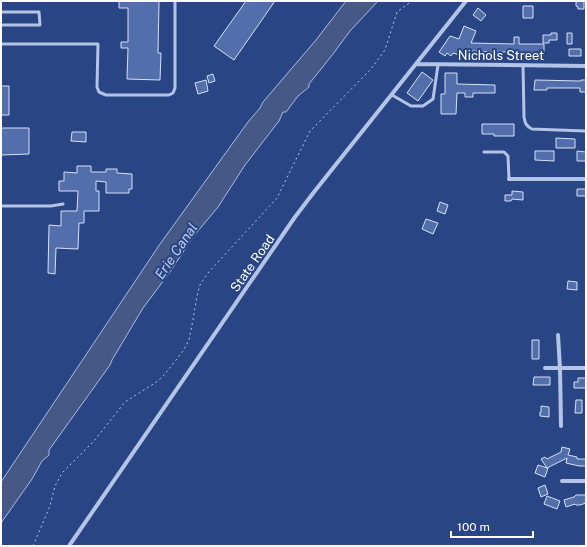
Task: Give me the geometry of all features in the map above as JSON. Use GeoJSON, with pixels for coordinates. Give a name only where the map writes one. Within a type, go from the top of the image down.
{"type":"FeatureCollection","features":[{"type":"Feature","properties":{"kind":"street","name":"State Road"},"geometry":{"type":"LineString","coordinates":[[69,546],[295,217],[466,1]]}},
{"type":"Feature","properties":{"kind":"street","name":"Nichols Street"},"geometry":{"type":"LineString","coordinates":[[416,64],[586,66]]}},
{"type":"Feature","properties":{"kind":"street"},"geometry":{"type":"LineString","coordinates":[[509,179],[586,179]]}},
{"type":"Feature","properties":{"kind":"street"},"geometry":{"type":"LineString","coordinates":[[558,335],[561,426]]}},
{"type":"Feature","properties":{"kind":"street"},"geometry":{"type":"LineString","coordinates":[[545,368],[586,368]]}},
{"type":"Feature","properties":{"kind":"street"},"geometry":{"type":"LineString","coordinates":[[562,481],[586,481]]}},
{"type":"Feature","properties":{"kind":"lane"},"geometry":{"type":"LineString","coordinates":[[1,44],[98,44],[97,87],[99,92],[106,95],[169,95],[173,93],[175,88],[175,1]]}},
{"type":"Feature","properties":{"kind":"lane"},"geometry":{"type":"LineString","coordinates":[[1,12],[40,12],[40,25],[1,25]]}},
{"type":"Feature","properties":{"kind":"lane"},"geometry":{"type":"LineString","coordinates":[[392,95],[411,106],[423,106],[433,99],[438,65]]}},
{"type":"Feature","properties":{"kind":"lane"},"geometry":{"type":"LineString","coordinates":[[523,65],[524,117],[528,127],[532,129],[585,131]]}},
{"type":"Feature","properties":{"kind":"lane"},"geometry":{"type":"LineString","coordinates":[[484,152],[504,152],[508,156],[509,179]]}},
{"type":"Feature","properties":{"kind":"lane"},"geometry":{"type":"LineString","coordinates":[[1,206],[51,206],[63,204]]}},
{"type":"Feature","properties":{"kind":"path"},"geometry":{"type":"LineString","coordinates":[[33,546],[50,506],[55,486],[62,473],[94,441],[125,402],[158,381],[183,351],[189,340],[200,285],[207,274],[277,198],[310,131],[375,65],[385,50],[397,12],[412,1]]}},
{"type":"Feature","properties":{"kind":"water","name":"Erie Canal"},"geometry":{"type":"Polygon","coordinates":[[[346,1],[378,1],[350,31],[309,84],[309,87],[298,96],[286,112],[283,112],[279,121],[245,165],[218,207],[193,237],[170,272],[143,308],[110,365],[49,450],[49,455],[42,461],[32,479],[1,523],[1,482],[160,244],[263,102],[316,40],[346,1]]]}},
{"type":"Feature","properties":{"kind":"building"},"geometry":{"type":"Polygon","coordinates":[[[119,1],[159,1],[158,53],[161,53],[160,80],[127,79],[128,48],[121,48],[121,42],[128,42],[128,8],[119,8],[119,1]]]}},
{"type":"Feature","properties":{"kind":"building"},"geometry":{"type":"Polygon","coordinates":[[[246,1],[275,1],[234,60],[214,46],[246,1]]]}},
{"type":"Feature","properties":{"kind":"building"},"geometry":{"type":"Polygon","coordinates":[[[576,1],[584,1],[584,9],[578,9],[576,6],[576,1]]]}},
{"type":"Feature","properties":{"kind":"building"},"geometry":{"type":"Polygon","coordinates":[[[523,6],[533,6],[533,18],[523,18],[523,6]]]}},
{"type":"Feature","properties":{"kind":"building"},"geometry":{"type":"Polygon","coordinates":[[[478,8],[486,15],[481,21],[473,15],[478,8]]]}},
{"type":"Feature","properties":{"kind":"building"},"geometry":{"type":"Polygon","coordinates":[[[464,26],[476,31],[471,43],[514,44],[514,37],[519,37],[519,44],[544,44],[544,53],[465,51],[462,56],[453,53],[451,56],[447,53],[445,56],[439,52],[450,36],[459,39],[464,26]]]}},
{"type":"Feature","properties":{"kind":"building"},"geometry":{"type":"Polygon","coordinates":[[[551,33],[557,33],[557,40],[549,40],[549,43],[543,43],[543,35],[551,35],[551,33]]]}},
{"type":"Feature","properties":{"kind":"building"},"geometry":{"type":"Polygon","coordinates":[[[567,33],[572,33],[572,44],[567,44],[567,33]]]}},
{"type":"Feature","properties":{"kind":"building"},"geometry":{"type":"Polygon","coordinates":[[[569,49],[581,49],[581,56],[569,56],[569,49]]]}},
{"type":"Feature","properties":{"kind":"building"},"geometry":{"type":"Polygon","coordinates":[[[422,72],[433,80],[418,101],[407,93],[422,72]]]}},
{"type":"Feature","properties":{"kind":"building"},"geometry":{"type":"Polygon","coordinates":[[[445,73],[457,73],[457,84],[495,85],[495,93],[473,93],[473,97],[465,97],[465,93],[457,93],[456,114],[441,114],[441,94],[445,94],[445,73]]]}},
{"type":"Feature","properties":{"kind":"building"},"geometry":{"type":"Polygon","coordinates":[[[213,74],[215,81],[209,83],[207,76],[213,74]]]}},
{"type":"Feature","properties":{"kind":"building"},"geometry":{"type":"Polygon","coordinates":[[[206,80],[208,91],[198,94],[195,83],[206,80]]]}},
{"type":"Feature","properties":{"kind":"building"},"geometry":{"type":"Polygon","coordinates":[[[535,80],[586,80],[586,92],[580,92],[580,88],[547,88],[547,90],[534,90],[535,80]]]}},
{"type":"Feature","properties":{"kind":"building"},"geometry":{"type":"Polygon","coordinates":[[[1,86],[9,86],[9,115],[1,115],[1,86]]]}},
{"type":"Feature","properties":{"kind":"building"},"geometry":{"type":"Polygon","coordinates":[[[482,124],[514,124],[514,136],[494,136],[494,134],[482,134],[482,124]]]}},
{"type":"Feature","properties":{"kind":"building"},"geometry":{"type":"Polygon","coordinates":[[[1,128],[29,128],[29,154],[1,155],[1,128]]]}},
{"type":"Feature","properties":{"kind":"building"},"geometry":{"type":"Polygon","coordinates":[[[72,132],[86,132],[86,142],[71,141],[72,132]]]}},
{"type":"Feature","properties":{"kind":"building"},"geometry":{"type":"Polygon","coordinates":[[[556,138],[575,139],[575,148],[556,148],[556,138]]]}},
{"type":"Feature","properties":{"kind":"building"},"geometry":{"type":"Polygon","coordinates":[[[535,151],[554,151],[554,161],[535,160],[535,151]]]}},
{"type":"Feature","properties":{"kind":"building"},"geometry":{"type":"Polygon","coordinates":[[[577,151],[586,152],[586,161],[577,161],[577,151]]]}},
{"type":"Feature","properties":{"kind":"building"},"geometry":{"type":"Polygon","coordinates":[[[77,166],[91,166],[91,172],[106,172],[106,169],[117,169],[117,173],[132,174],[132,189],[129,189],[129,193],[106,193],[106,182],[96,181],[96,191],[99,191],[99,211],[84,211],[84,223],[79,223],[78,249],[56,248],[55,274],[48,273],[49,225],[61,226],[61,211],[77,211],[78,191],[59,191],[59,181],[64,181],[64,172],[77,173],[77,166]]]}},
{"type":"Feature","properties":{"kind":"building"},"geometry":{"type":"Polygon","coordinates":[[[577,189],[586,189],[586,196],[577,196],[577,189]]]}},
{"type":"Feature","properties":{"kind":"building"},"geometry":{"type":"Polygon","coordinates":[[[512,191],[523,192],[523,200],[512,199],[511,201],[505,201],[505,195],[512,195],[512,191]]]}},
{"type":"Feature","properties":{"kind":"building"},"geometry":{"type":"Polygon","coordinates":[[[440,202],[448,205],[445,214],[437,211],[440,202]]]}},
{"type":"Feature","properties":{"kind":"building"},"geometry":{"type":"Polygon","coordinates":[[[426,219],[438,223],[433,234],[422,229],[426,219]]]}},
{"type":"Feature","properties":{"kind":"building"},"geometry":{"type":"Polygon","coordinates":[[[568,281],[577,282],[577,290],[567,289],[568,281]]]}},
{"type":"Feature","properties":{"kind":"building"},"geometry":{"type":"Polygon","coordinates":[[[532,340],[539,340],[539,359],[532,359],[532,340]]]}},
{"type":"Feature","properties":{"kind":"building"},"geometry":{"type":"Polygon","coordinates":[[[534,377],[550,377],[550,385],[533,385],[534,377]]]}},
{"type":"Feature","properties":{"kind":"building"},"geometry":{"type":"Polygon","coordinates":[[[578,378],[586,378],[586,388],[574,388],[574,382],[578,382],[578,378]]]}},
{"type":"Feature","properties":{"kind":"building"},"geometry":{"type":"Polygon","coordinates":[[[576,400],[582,400],[582,413],[575,413],[576,400]]]}},
{"type":"Feature","properties":{"kind":"building"},"geometry":{"type":"Polygon","coordinates":[[[541,406],[549,407],[549,417],[540,416],[541,406]]]}},
{"type":"Feature","properties":{"kind":"building"},"geometry":{"type":"Polygon","coordinates":[[[562,447],[570,449],[568,455],[577,457],[577,459],[586,459],[586,466],[566,463],[567,458],[547,468],[541,459],[545,457],[547,459],[561,452],[562,447]]]}},
{"type":"Feature","properties":{"kind":"building"},"geometry":{"type":"Polygon","coordinates":[[[538,465],[548,468],[545,477],[535,473],[538,465]]]}},
{"type":"Feature","properties":{"kind":"building"},"geometry":{"type":"Polygon","coordinates":[[[545,485],[548,494],[541,497],[538,488],[545,485]]]}},
{"type":"Feature","properties":{"kind":"building"},"geometry":{"type":"Polygon","coordinates":[[[576,495],[586,495],[586,503],[566,507],[564,500],[576,495]]]}},
{"type":"Feature","properties":{"kind":"building"},"geometry":{"type":"Polygon","coordinates":[[[547,496],[560,501],[557,509],[544,504],[547,496]]]}}]}
